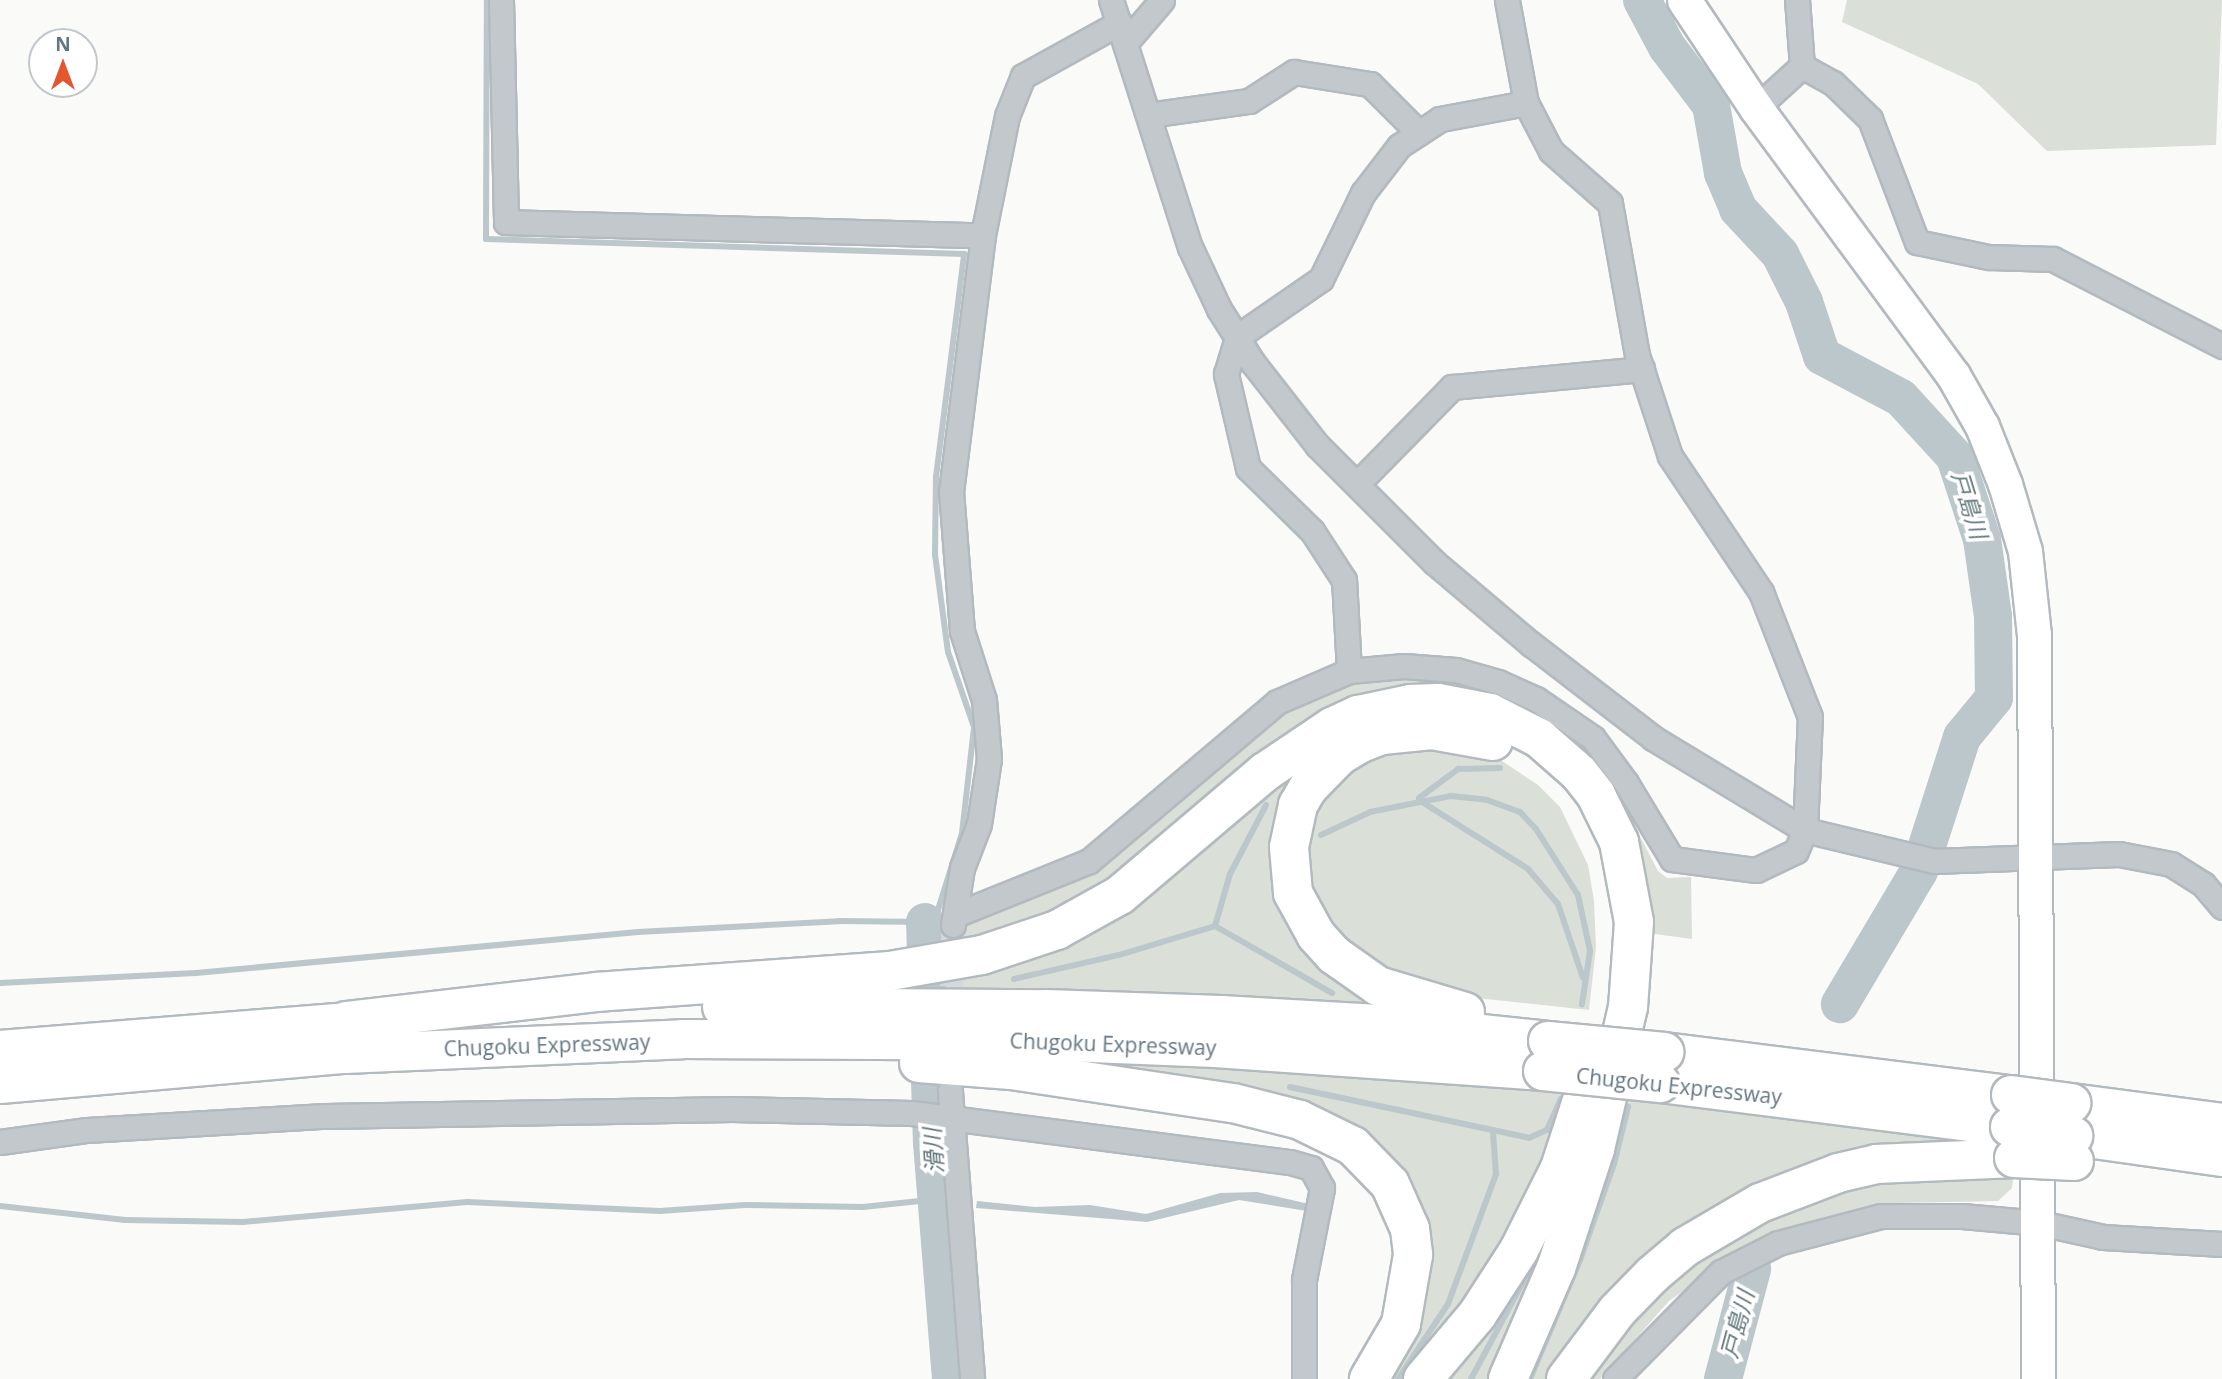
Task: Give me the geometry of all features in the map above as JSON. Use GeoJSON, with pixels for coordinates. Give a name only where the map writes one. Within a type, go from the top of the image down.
{"type":"FeatureCollection","features":[{"type":"Feature","properties":{"kind":"highway"},"geometry":{"type":"LineString","coordinates":[[347,1021],[596,992],[890,971],[982,955],[1057,930],[1120,895],[1265,772],[1332,727],[1359,715],[1410,704],[1438,703],[1490,713],[1539,738],[1579,772],[1596,795],[1619,842],[1634,922],[1629,1007],[1599,1137],[1556,1268],[1508,1379]]}},
{"type":"Feature","properties":{"kind":"highway"},"geometry":{"type":"LineString","coordinates":[[1423,1379],[1499,1283],[1563,1157],[1585,1090],[1605,998],[1606,890],[1598,853],[1577,810],[1547,775],[1506,746],[1457,732],[1405,730],[1360,743],[1339,756],[1308,788],[1291,827],[1293,893],[1315,935],[1354,970],[1404,996],[1482,1016],[1548,1046]]}},
{"type":"Feature","properties":{"kind":"highway","name":"Chugoku Expressway"},"geometry":{"type":"LineString","coordinates":[[0,1050],[347,1021],[655,1008],[1046,1009],[1396,1025],[1663,1059],[1950,1086],[2012,1127]]}},
{"type":"Feature","properties":{"kind":"highway","name":"Chugoku Expressway"},"geometry":{"type":"LineString","coordinates":[[0,1084],[345,1054],[617,1041],[1042,1041],[1216,1048],[1548,1046]]}},
{"type":"Feature","properties":{"kind":"highway"},"geometry":{"type":"LineString","coordinates":[[617,1041],[688,1060],[813,1057],[1011,1070],[1233,1103],[1327,1130],[1375,1164],[1390,1184],[1410,1229],[1413,1255],[1408,1300],[1395,1336],[1369,1379]]}},
{"type":"Feature","properties":{"kind":"highway","name":"Chugoku Expressway"},"geometry":{"type":"LineString","coordinates":[[1663,1059],[2012,1127],[2073,1133],[2222,1157]]}},
{"type":"Feature","properties":{"kind":"highway","name":"Chugoku Expressway"},"geometry":{"type":"LineString","coordinates":[[2073,1133],[2222,1123]]}},
{"type":"Feature","properties":{"kind":"highway"},"geometry":{"type":"LineString","coordinates":[[1566,1379],[1617,1311],[1652,1275],[1685,1247],[1760,1203],[1838,1173],[2012,1127],[2073,1133],[2222,1172]]}},
{"type":"Feature","properties":{"kind":"street"},"geometry":{"type":"LineString","coordinates":[[501,0],[506,222],[983,235]]}},
{"type":"Feature","properties":{"kind":"street"},"geometry":{"type":"LineString","coordinates":[[1111,0],[1190,247],[1237,337],[1317,445],[1435,564],[1531,644],[1653,738],[1805,830],[1934,861],[2119,854],[2171,864],[2203,884],[2222,907]]}},
{"type":"Feature","properties":{"kind":"street"},"geometry":{"type":"LineString","coordinates":[[1163,0],[1123,32],[1023,75],[1007,116],[983,235],[951,492],[962,631],[984,700],[989,760],[979,824],[962,868],[954,920],[1089,861],[1248,723],[1277,702],[1349,671],[1404,666],[1456,670],[1536,699],[1593,738],[1626,783],[1672,859],[1756,870],[1796,851],[1805,830],[1810,717],[1761,592],[1670,456],[1642,369],[1611,203],[1551,151],[1526,103],[1507,0]]}},
{"type":"Feature","properties":{"kind":"street"},"geometry":{"type":"LineString","coordinates":[[1684,0],[1756,108],[1953,375],[1982,426],[2005,484],[2025,551],[2034,635],[2040,1223],[2038,1379]]}},
{"type":"Feature","properties":{"kind":"street"},"geometry":{"type":"LineString","coordinates":[[1797,0],[1801,66]]}},
{"type":"Feature","properties":{"kind":"street"},"geometry":{"type":"LineString","coordinates":[[1756,108],[1801,66]]}},
{"type":"Feature","properties":{"kind":"street"},"geometry":{"type":"LineString","coordinates":[[1801,66],[1833,83],[1870,119],[1917,242],[1989,257],[2053,260],[2222,346]]}},
{"type":"Feature","properties":{"kind":"street"},"geometry":{"type":"LineString","coordinates":[[1148,115],[1249,101],[1294,72],[1370,84],[1419,133]]}},
{"type":"Feature","properties":{"kind":"street"},"geometry":{"type":"LineString","coordinates":[[1349,671],[1344,580],[1312,531],[1248,468],[1226,374],[1237,337],[1321,279],[1363,193],[1399,146],[1440,119],[1526,103]]}},
{"type":"Feature","properties":{"kind":"street"},"geometry":{"type":"LineString","coordinates":[[1357,484],[1452,387],[1642,369]]}},
{"type":"Feature","properties":{"kind":"street"},"geometry":{"type":"LineString","coordinates":[[950,1091],[972,1379]]}},
{"type":"Feature","properties":{"kind":"street"},"geometry":{"type":"LineString","coordinates":[[0,1142],[87,1130],[325,1116],[732,1109],[912,1113],[1311,1168],[1322,1188],[1304,1280],[1304,1379]]}},
{"type":"Feature","properties":{"kind":"street"},"geometry":{"type":"LineString","coordinates":[[1615,1379],[1721,1272],[1778,1243],[1881,1216],[1962,1216],[2040,1223],[2103,1237],[2222,1244]]}},
{"type":"Feature","properties":{"kind":"shaded area"},"geometry":{"type":"Polygon","coordinates":[[[1847,0],[2222,0],[2216,145],[2047,151],[1978,84],[1842,22],[1847,0]]]}},
{"type":"Feature","properties":{"kind":"shaded area"},"geometry":{"type":"Polygon","coordinates":[[[1396,677],[1471,685],[1523,704],[1573,736],[1605,769],[1658,871],[1667,878],[1691,877],[1692,939],[1648,933],[1609,791],[1423,691],[1115,886],[960,949],[965,925],[1080,878],[1108,860],[1256,731],[1293,706],[1354,681],[1396,677]]]}},
{"type":"Feature","properties":{"kind":"shaded area"},"geometry":{"type":"Polygon","coordinates":[[[1405,743],[1493,755],[1538,785],[1560,807],[1588,865],[1594,901],[1596,947],[1589,1010],[1458,996],[1409,982],[1345,946],[1304,881],[1307,823],[1324,792],[1343,773],[1405,743]]]}},
{"type":"Feature","properties":{"kind":"shaded area"},"geometry":{"type":"Polygon","coordinates":[[[1312,752],[1275,871],[1415,1011],[901,990],[887,984],[992,967],[1312,752]]]}},
{"type":"Feature","properties":{"kind":"shaded area"},"geometry":{"type":"Polygon","coordinates":[[[976,1056],[1402,1078],[1570,1095],[1554,1145],[1495,1263],[1406,1379],[1385,1379],[1414,1330],[1429,1282],[1430,1249],[1381,1150],[976,1056]]]}},
{"type":"Feature","properties":{"kind":"shaded area"},"geometry":{"type":"Polygon","coordinates":[[[1621,1099],[1987,1143],[1768,1185],[1552,1379],[1522,1379],[1621,1099]]]}},
{"type":"Feature","properties":{"kind":"shaded area"},"geometry":{"type":"Polygon","coordinates":[[[1575,1162],[1494,1379],[1441,1379],[1575,1162]]]}},
{"type":"Feature","properties":{"kind":"shaded area"},"geometry":{"type":"Polygon","coordinates":[[[2014,1172],[2012,1188],[1998,1201],[1899,1203],[1862,1209],[1756,1240],[1669,1301],[1600,1379],[1584,1379],[1669,1280],[1748,1224],[1851,1184],[2014,1172]]]}},
{"type":"Feature","properties":{"kind":"shaded area"},"geometry":{"type":"Polygon","coordinates":[[[1257,1192],[1309,1204],[1307,1211],[1239,1200],[1147,1222],[976,1208],[977,1201],[1035,1207],[1090,1205],[1146,1214],[1220,1193],[1257,1192]]]}},
{"type":"Feature","properties":{"kind":"waterway"},"geometry":{"type":"LineString","coordinates":[[0,983],[196,973],[638,932],[839,921],[925,922],[937,913],[962,833],[974,727],[948,652],[935,555],[936,477],[964,254],[486,239],[487,0]]}},
{"type":"Feature","properties":{"kind":"waterway","name":"戸島川"},"geometry":{"type":"LineString","coordinates":[[1642,0],[1667,47],[1711,105],[1723,173],[1738,209],[1780,254],[1804,302],[1822,356],[1901,398],[1955,457],[1982,539],[1993,616],[1994,698],[1962,737],[1919,871],[1840,1004]]}},
{"type":"Feature","properties":{"kind":"waterway"},"geometry":{"type":"LineString","coordinates":[[1419,798],[1458,769],[1500,768]]}},
{"type":"Feature","properties":{"kind":"waterway"},"geometry":{"type":"LineString","coordinates":[[1321,835],[1370,812],[1451,796],[1487,800],[1520,812],[1536,829],[1578,895],[1590,951],[1582,1004]]}},
{"type":"Feature","properties":{"kind":"waterway"},"geometry":{"type":"LineString","coordinates":[[1419,800],[1528,869],[1558,904],[1583,978]]}},
{"type":"Feature","properties":{"kind":"waterway"},"geometry":{"type":"LineString","coordinates":[[1215,926],[1230,874],[1266,805]]}},
{"type":"Feature","properties":{"kind":"waterway","name":"滑川"},"geometry":{"type":"LineString","coordinates":[[925,922],[932,1143],[951,1379]]}},
{"type":"Feature","properties":{"kind":"waterway"},"geometry":{"type":"LineString","coordinates":[[1014,979],[1119,955],[1215,926],[1332,993]]}},
{"type":"Feature","properties":{"kind":"waterway"},"geometry":{"type":"LineString","coordinates":[[1290,1087],[1529,1138],[1547,1130],[1561,1099]]}},
{"type":"Feature","properties":{"kind":"waterway"},"geometry":{"type":"LineString","coordinates":[[1530,1379],[1580,1260],[1614,1164],[1628,1107]]}},
{"type":"Feature","properties":{"kind":"waterway"},"geometry":{"type":"LineString","coordinates":[[1398,1379],[1448,1304],[1496,1174],[1493,1132]]}},
{"type":"Feature","properties":{"kind":"waterway"},"geometry":{"type":"LineString","coordinates":[[0,1206],[125,1220],[243,1222],[467,1202],[660,1211],[745,1205],[863,1207],[939,1199]]}},
{"type":"Feature","properties":{"kind":"waterway"},"geometry":{"type":"LineString","coordinates":[[1471,1379],[1537,1256]]}},
{"type":"Feature","properties":{"kind":"waterway","name":"戸島川"},"geometry":{"type":"LineString","coordinates":[[1723,1379],[1752,1269]]}},
{"type":"Feature","properties":{"kind":"tunnel"},"geometry":{"type":"LineString","coordinates":[[951,1020],[953,925]]}}]}
